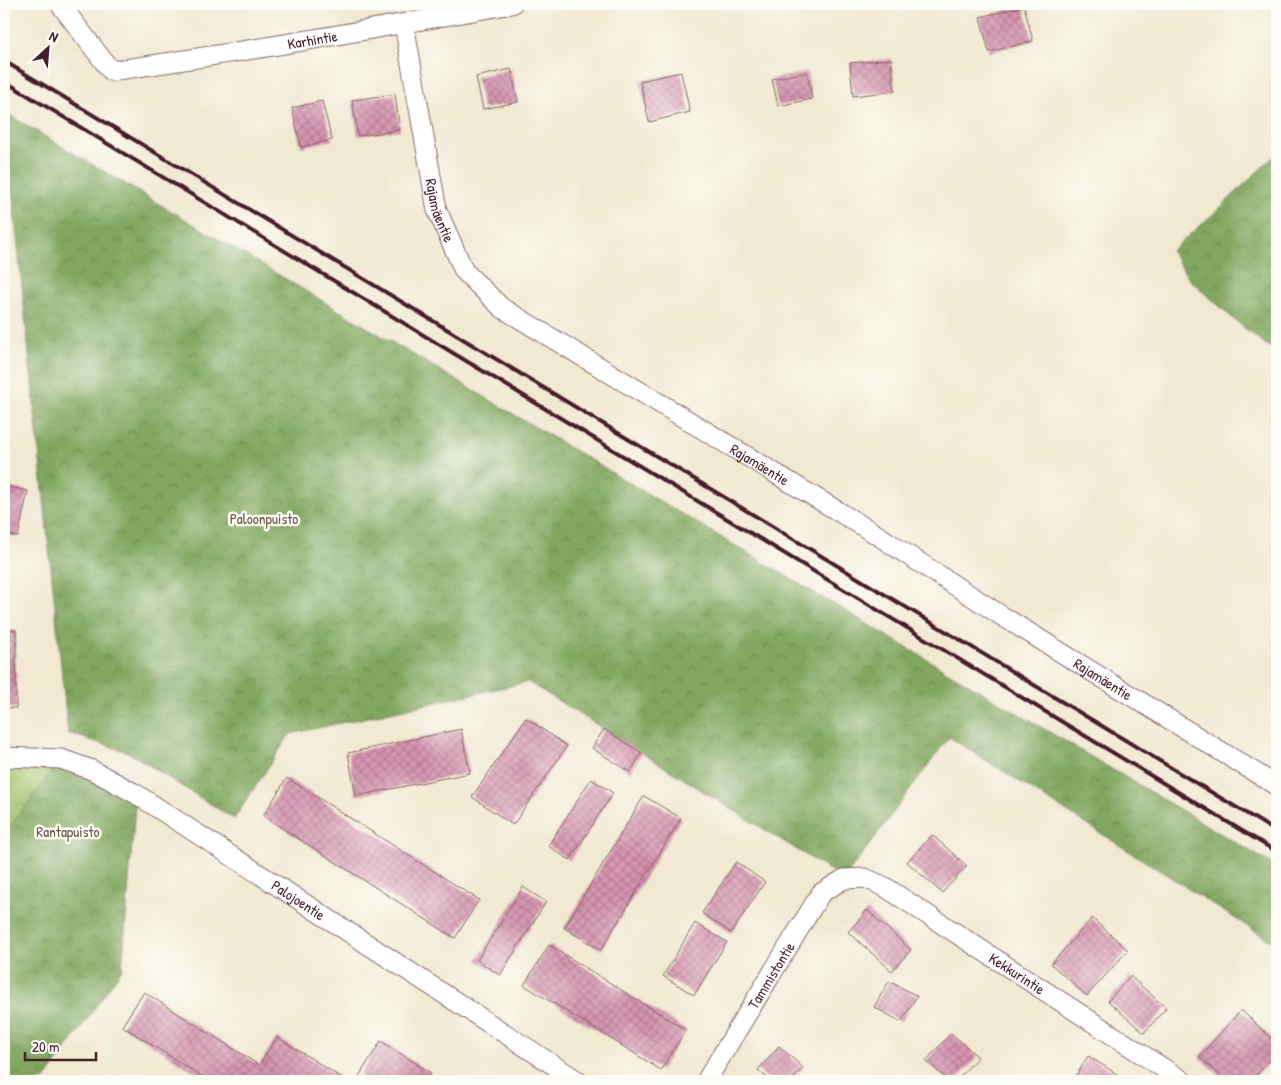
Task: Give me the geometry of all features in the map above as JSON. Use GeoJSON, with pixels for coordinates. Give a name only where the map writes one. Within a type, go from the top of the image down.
{"type":"FeatureCollection","features":[{"type":"Feature","properties":{"kind":"street","name":"Karhintie"},"geometry":{"type":"LineString","coordinates":[[60,4],[111,71],[404,24],[512,4]]}},
{"type":"Feature","properties":{"kind":"street","name":"Rajamäentie"},"geometry":{"type":"LineString","coordinates":[[404,24],[437,210],[464,271],[502,308],[874,533],[1002,616],[1277,786]]}},
{"type":"Feature","properties":{"kind":"street","name":"Palojoentie"},"geometry":{"type":"LineString","coordinates":[[4,757],[61,759],[92,770],[136,794],[578,1081]]}},
{"type":"Feature","properties":{"kind":"street","name":"Kekkurintie"},"geometry":{"type":"LineString","coordinates":[[844,879],[865,878],[885,887],[1183,1081]]}},
{"type":"Feature","properties":{"kind":"street","name":"Tammistontie"},"geometry":{"type":"LineString","coordinates":[[706,1081],[821,893],[844,879]]}},
{"type":"Feature","properties":{"kind":"green space","name":"Paloonpuisto"},"geometry":{"type":"Polygon","coordinates":[[[4,112],[1277,867],[1277,945],[949,737],[844,879],[528,682],[290,734],[234,819],[128,752],[68,733],[6,131],[4,130],[4,112]]]}},
{"type":"Feature","properties":{"kind":"green space"},"geometry":{"type":"Polygon","coordinates":[[[1277,153],[1277,353],[1237,322],[1189,279],[1171,251],[1218,210],[1277,153]]]}},
{"type":"Feature","properties":{"kind":"green space","name":"Rantapuisto"},"geometry":{"type":"Polygon","coordinates":[[[4,757],[61,759],[136,794],[122,969],[44,1081],[4,1081],[4,757]]]}},
{"type":"Feature","properties":{"kind":"green space"},"geometry":{"type":"Polygon","coordinates":[[[4,757],[61,759],[4,834],[4,757]]]}},
{"type":"Feature","properties":{"kind":"building"},"geometry":{"type":"Polygon","coordinates":[[[1024,6],[1033,41],[989,52],[980,17],[1024,6]]]}},
{"type":"Feature","properties":{"kind":"building"},"geometry":{"type":"Polygon","coordinates":[[[891,59],[895,91],[853,96],[850,63],[891,59]]]}},
{"type":"Feature","properties":{"kind":"building"},"geometry":{"type":"Polygon","coordinates":[[[511,69],[518,102],[483,109],[476,77],[511,69]]]}},
{"type":"Feature","properties":{"kind":"building"},"geometry":{"type":"Polygon","coordinates":[[[681,72],[690,112],[649,122],[640,81],[681,72]]]}},
{"type":"Feature","properties":{"kind":"building"},"geometry":{"type":"Polygon","coordinates":[[[807,72],[812,99],[778,106],[772,79],[807,72]]]}},
{"type":"Feature","properties":{"kind":"building"},"geometry":{"type":"Polygon","coordinates":[[[395,94],[400,130],[358,136],[352,100],[395,94]]]}},
{"type":"Feature","properties":{"kind":"building"},"geometry":{"type":"Polygon","coordinates":[[[322,101],[332,140],[301,147],[292,108],[322,101]]]}},
{"type":"Feature","properties":{"kind":"building"},"geometry":{"type":"Polygon","coordinates":[[[4,486],[28,491],[18,537],[4,534],[4,486]]]}},
{"type":"Feature","properties":{"kind":"building"},"geometry":{"type":"Polygon","coordinates":[[[4,630],[16,630],[16,708],[4,708],[4,630]]]}},
{"type":"Feature","properties":{"kind":"building"},"geometry":{"type":"Polygon","coordinates":[[[526,718],[567,746],[513,825],[472,797],[526,718]]]}},
{"type":"Feature","properties":{"kind":"building"},"geometry":{"type":"Polygon","coordinates":[[[461,729],[470,773],[356,796],[348,753],[461,729]]]}},
{"type":"Feature","properties":{"kind":"building"},"geometry":{"type":"Polygon","coordinates":[[[604,729],[642,753],[630,772],[592,748],[604,729]]]}},
{"type":"Feature","properties":{"kind":"building"},"geometry":{"type":"Polygon","coordinates":[[[287,778],[479,900],[455,938],[263,816],[287,778]]]}},
{"type":"Feature","properties":{"kind":"building"},"geometry":{"type":"Polygon","coordinates":[[[591,779],[613,793],[570,860],[548,846],[591,779]]]}},
{"type":"Feature","properties":{"kind":"building"},"geometry":{"type":"Polygon","coordinates":[[[644,796],[681,818],[601,950],[564,928],[644,796]]]}},
{"type":"Feature","properties":{"kind":"building"},"geometry":{"type":"Polygon","coordinates":[[[932,835],[967,866],[942,893],[907,862],[932,835]]]}},
{"type":"Feature","properties":{"kind":"building"},"geometry":{"type":"Polygon","coordinates":[[[736,862],[765,882],[731,933],[702,913],[736,862]]]}},
{"type":"Feature","properties":{"kind":"building"},"geometry":{"type":"Polygon","coordinates":[[[523,887],[546,902],[500,975],[477,960],[523,887]]]}},
{"type":"Feature","properties":{"kind":"building"},"geometry":{"type":"Polygon","coordinates":[[[867,910],[911,950],[892,971],[848,932],[867,910]]]}},
{"type":"Feature","properties":{"kind":"building"},"geometry":{"type":"Polygon","coordinates":[[[1092,918],[1128,950],[1087,996],[1051,964],[1092,918]]]}},
{"type":"Feature","properties":{"kind":"building"},"geometry":{"type":"Polygon","coordinates":[[[695,923],[727,942],[694,995],[663,976],[695,923]]]}},
{"type":"Feature","properties":{"kind":"building"},"geometry":{"type":"Polygon","coordinates":[[[549,945],[686,1030],[661,1070],[524,985],[549,945]]]}},
{"type":"Feature","properties":{"kind":"building"},"geometry":{"type":"Polygon","coordinates":[[[1130,976],[1166,1008],[1144,1033],[1108,1001],[1130,976]]]}},
{"type":"Feature","properties":{"kind":"building"},"geometry":{"type":"Polygon","coordinates":[[[889,981],[917,996],[901,1022],[874,1007],[889,981]]]}},
{"type":"Feature","properties":{"kind":"building"},"geometry":{"type":"Polygon","coordinates":[[[144,992],[259,1065],[277,1037],[342,1078],[340,1081],[209,1081],[122,1026],[144,992]]]}},
{"type":"Feature","properties":{"kind":"building"},"geometry":{"type":"Polygon","coordinates":[[[1241,1010],[1277,1043],[1277,1052],[1251,1081],[1226,1081],[1199,1057],[1241,1010]]]}},
{"type":"Feature","properties":{"kind":"building"},"geometry":{"type":"Polygon","coordinates":[[[951,1033],[978,1057],[956,1081],[949,1081],[926,1061],[951,1033]]]}},
{"type":"Feature","properties":{"kind":"building"},"geometry":{"type":"Polygon","coordinates":[[[381,1041],[431,1073],[425,1081],[356,1081],[381,1041]]]}},
{"type":"Feature","properties":{"kind":"building"},"geometry":{"type":"Polygon","coordinates":[[[779,1046],[803,1068],[791,1081],[771,1081],[758,1070],[779,1046]]]}},
{"type":"Feature","properties":{"kind":"building"},"geometry":{"type":"Polygon","coordinates":[[[1088,1056],[1128,1081],[1073,1081],[1088,1056]]]}},
{"type":"Feature","properties":{"kind":"railway"},"geometry":{"type":"LineString","coordinates":[[4,61],[1277,832]]}},
{"type":"Feature","properties":{"kind":"railway"},"geometry":{"type":"LineString","coordinates":[[4,81],[1277,852]]}}]}
